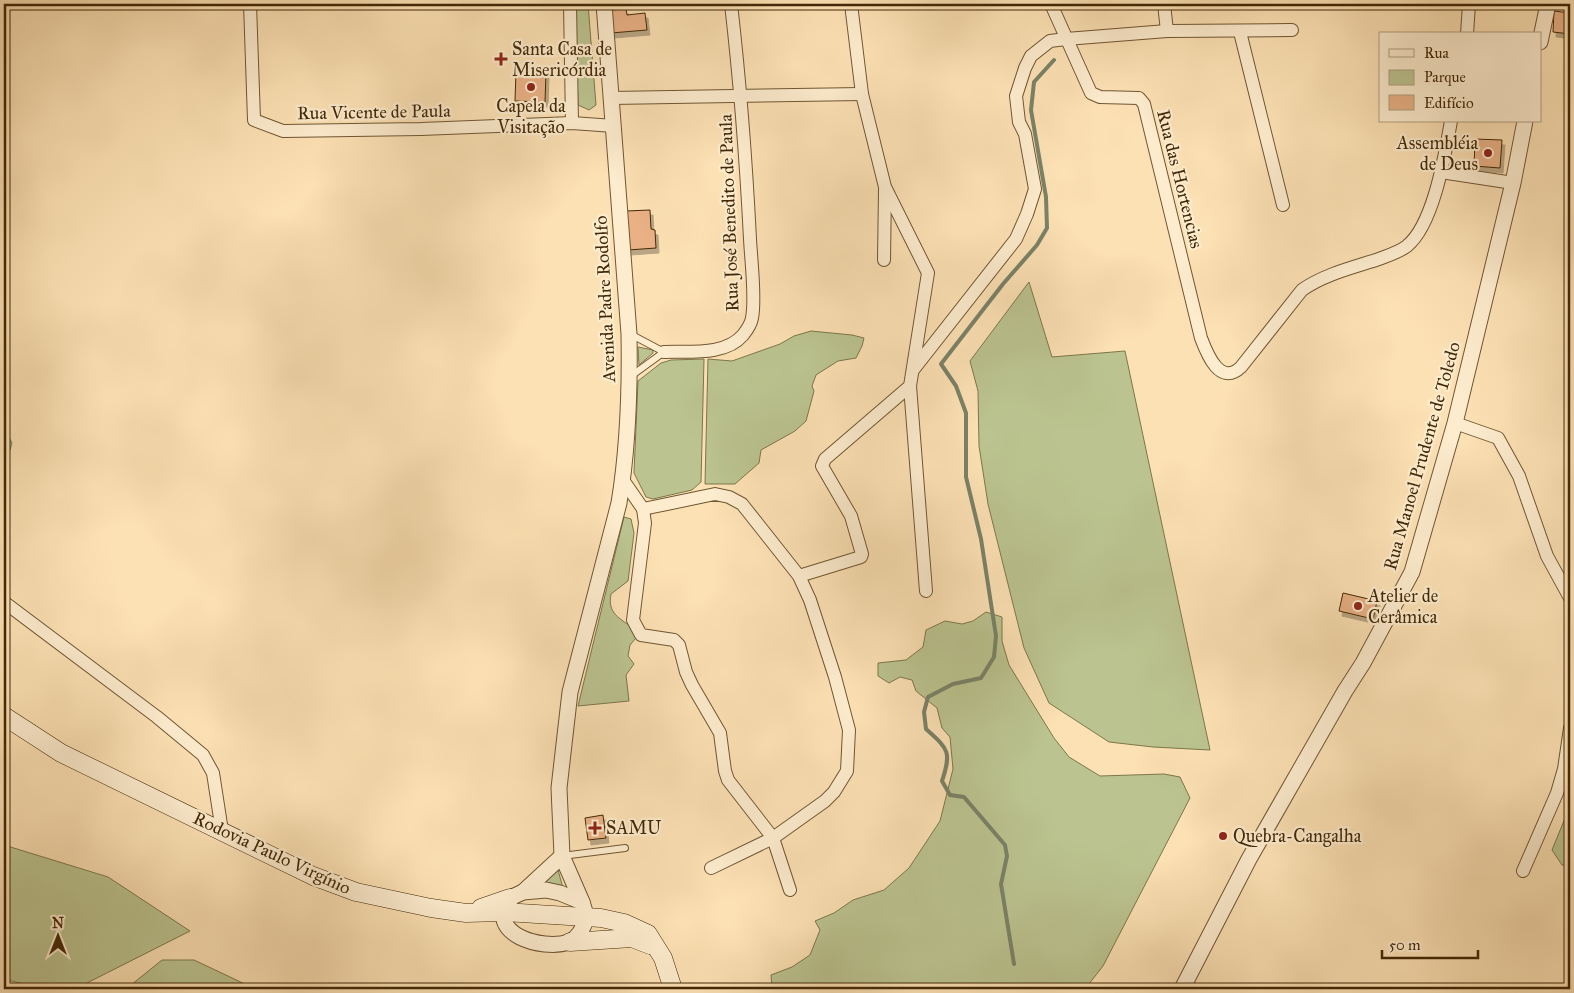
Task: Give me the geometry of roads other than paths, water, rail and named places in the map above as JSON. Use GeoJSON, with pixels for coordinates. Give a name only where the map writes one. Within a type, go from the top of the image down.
{"type":"FeatureCollection","features":[{"type":"Feature","properties":{"kind":"main road","name":"Rodovia Paulo Virgínio"},"geometry":{"type":"LineString","coordinates":[[4,716],[61,753],[313,876],[356,892],[403,903],[466,913],[512,901]]}},
{"type":"Feature","properties":{"kind":"main road"},"geometry":{"type":"LineString","coordinates":[[512,901],[584,910],[601,918],[635,927],[648,934],[663,958],[673,989]]}},
{"type":"Feature","properties":{"kind":"main road"},"geometry":{"type":"LineString","coordinates":[[570,942],[632,938],[645,942],[657,949]]}},
{"type":"Feature","properties":{"kind":"street","name":"Rua Vicente de Paula"},"geometry":{"type":"LineString","coordinates":[[250,4],[254,120],[282,131],[421,129],[572,123],[614,126]]}},
{"type":"Feature","properties":{"kind":"street"},"geometry":{"type":"LineString","coordinates":[[570,4],[572,123]]}},
{"type":"Feature","properties":{"kind":"street","name":"Avenida Padre Rodolfo"},"geometry":{"type":"LineString","coordinates":[[584,910],[562,856],[559,788],[570,692],[618,503],[622,480],[630,376],[629,334],[604,4]]}},
{"type":"Feature","properties":{"kind":"street","name":"Rua José Benedito de Paula"},"geometry":{"type":"LineString","coordinates":[[664,352],[723,349],[743,335],[752,318],[753,295],[742,95],[731,4]]}},
{"type":"Feature","properties":{"kind":"street"},"geometry":{"type":"LineString","coordinates":[[851,4],[862,94],[885,187],[928,273],[910,386],[926,591]]}},
{"type":"Feature","properties":{"kind":"street","name":"Rua das Hortencias"},"geometry":{"type":"LineString","coordinates":[[1051,4],[1091,93],[1100,97],[1139,98],[1144,104],[1201,338],[1206,352],[1218,370],[1227,374],[1241,368],[1302,290],[1330,275],[1390,255],[1407,245],[1417,235],[1422,226],[1441,172]]}},
{"type":"Feature","properties":{"kind":"street"},"geometry":{"type":"LineString","coordinates":[[1164,4],[1167,31]]}},
{"type":"Feature","properties":{"kind":"street"},"geometry":{"type":"LineString","coordinates":[[1467,32],[1469,4]]}},
{"type":"Feature","properties":{"kind":"street"},"geometry":{"type":"LineString","coordinates":[[1542,32],[1548,4]]}},
{"type":"Feature","properties":{"kind":"street"},"geometry":{"type":"LineString","coordinates":[[913,371],[1016,239],[1027,214],[1035,189],[1025,134],[1019,122],[1016,96],[1031,56],[1050,41],[1066,39],[1167,31],[1240,32],[1292,30]]}},
{"type":"Feature","properties":{"kind":"street"},"geometry":{"type":"LineString","coordinates":[[1240,32],[1283,205]]}},
{"type":"Feature","properties":{"kind":"street"},"geometry":{"type":"LineString","coordinates":[[611,98],[862,94]]}},
{"type":"Feature","properties":{"kind":"street"},"geometry":{"type":"LineString","coordinates":[[1451,122],[1441,172],[1513,183]]}},
{"type":"Feature","properties":{"kind":"street","name":"Rua Manoel Prudente de Toledo"},"geometry":{"type":"LineString","coordinates":[[1182,989],[1248,859],[1363,663],[1412,572],[1455,423],[1513,183],[1525,122]]}},
{"type":"Feature","properties":{"kind":"street"},"geometry":{"type":"LineString","coordinates":[[884,260],[885,187]]}},
{"type":"Feature","properties":{"kind":"street"},"geometry":{"type":"LineString","coordinates":[[799,576],[861,557],[862,554],[851,516],[822,466],[825,460],[910,386]]}},
{"type":"Feature","properties":{"kind":"street"},"geometry":{"type":"LineString","coordinates":[[1455,423],[1498,438],[1519,476],[1547,556],[1570,598]]}},
{"type":"Feature","properties":{"kind":"street"},"geometry":{"type":"LineString","coordinates":[[622,480],[643,509],[645,523],[633,620],[641,635],[674,640],[679,645],[689,678],[720,733],[728,780],[773,838],[790,890]]}},
{"type":"Feature","properties":{"kind":"street"},"geometry":{"type":"LineString","coordinates":[[643,509],[715,494],[729,497],[742,504],[799,576],[810,600],[830,660],[849,730],[847,771],[834,792],[825,801],[773,838],[710,868]]}},
{"type":"Feature","properties":{"kind":"street"},"geometry":{"type":"LineString","coordinates":[[4,602],[157,717],[203,755],[213,773],[222,831]]}},
{"type":"Feature","properties":{"kind":"street"},"geometry":{"type":"LineString","coordinates":[[1523,871],[1558,793],[1564,770],[1570,728]]}},
{"type":"Feature","properties":{"kind":"street"},"geometry":{"type":"LineString","coordinates":[[512,901],[546,890],[560,893],[584,910],[581,932],[570,942],[553,944],[530,941],[516,936],[506,925],[512,901],[562,856]]}},
{"type":"Feature","properties":{"kind":"lane"},"geometry":{"type":"LineString","coordinates":[[629,334],[664,352],[630,376]]}},
{"type":"Feature","properties":{"kind":"lane"},"geometry":{"type":"LineString","coordinates":[[562,856],[625,848]]}},
{"type":"Feature","properties":{"kind":"waterway"},"geometry":{"type":"LineString","coordinates":[[1014,964],[1001,884],[1007,856],[1005,845],[964,797],[950,795],[942,781],[947,763],[946,751],[939,741],[926,729],[924,712],[928,697],[953,684],[981,678],[994,657],[996,636],[981,539],[966,477],[966,413],[956,386],[941,364],[1003,284],[1037,245],[1047,228],[1046,197],[1031,110],[1034,82],[1054,60]]}},
{"type":"Feature","properties":{"kind":"place","name":"Santa Casa de Misericórdia"},"geometry":{"type":"Point","coordinates":[501,59]}},
{"type":"Feature","properties":{"kind":"place","name":"Capela da Visitação"},"geometry":{"type":"Point","coordinates":[531,87]}},
{"type":"Feature","properties":{"kind":"place","name":"Assembléia de Deus"},"geometry":{"type":"Point","coordinates":[1488,153]}},
{"type":"Feature","properties":{"kind":"place","name":"Atelier de Cerâmica"},"geometry":{"type":"Point","coordinates":[1358,606]}},
{"type":"Feature","properties":{"kind":"place","name":"SAMU"},"geometry":{"type":"Point","coordinates":[595,828]}},
{"type":"Feature","properties":{"kind":"place","name":"Quebra-Cangalha"},"geometry":{"type":"Point","coordinates":[1223,836]}}]}
